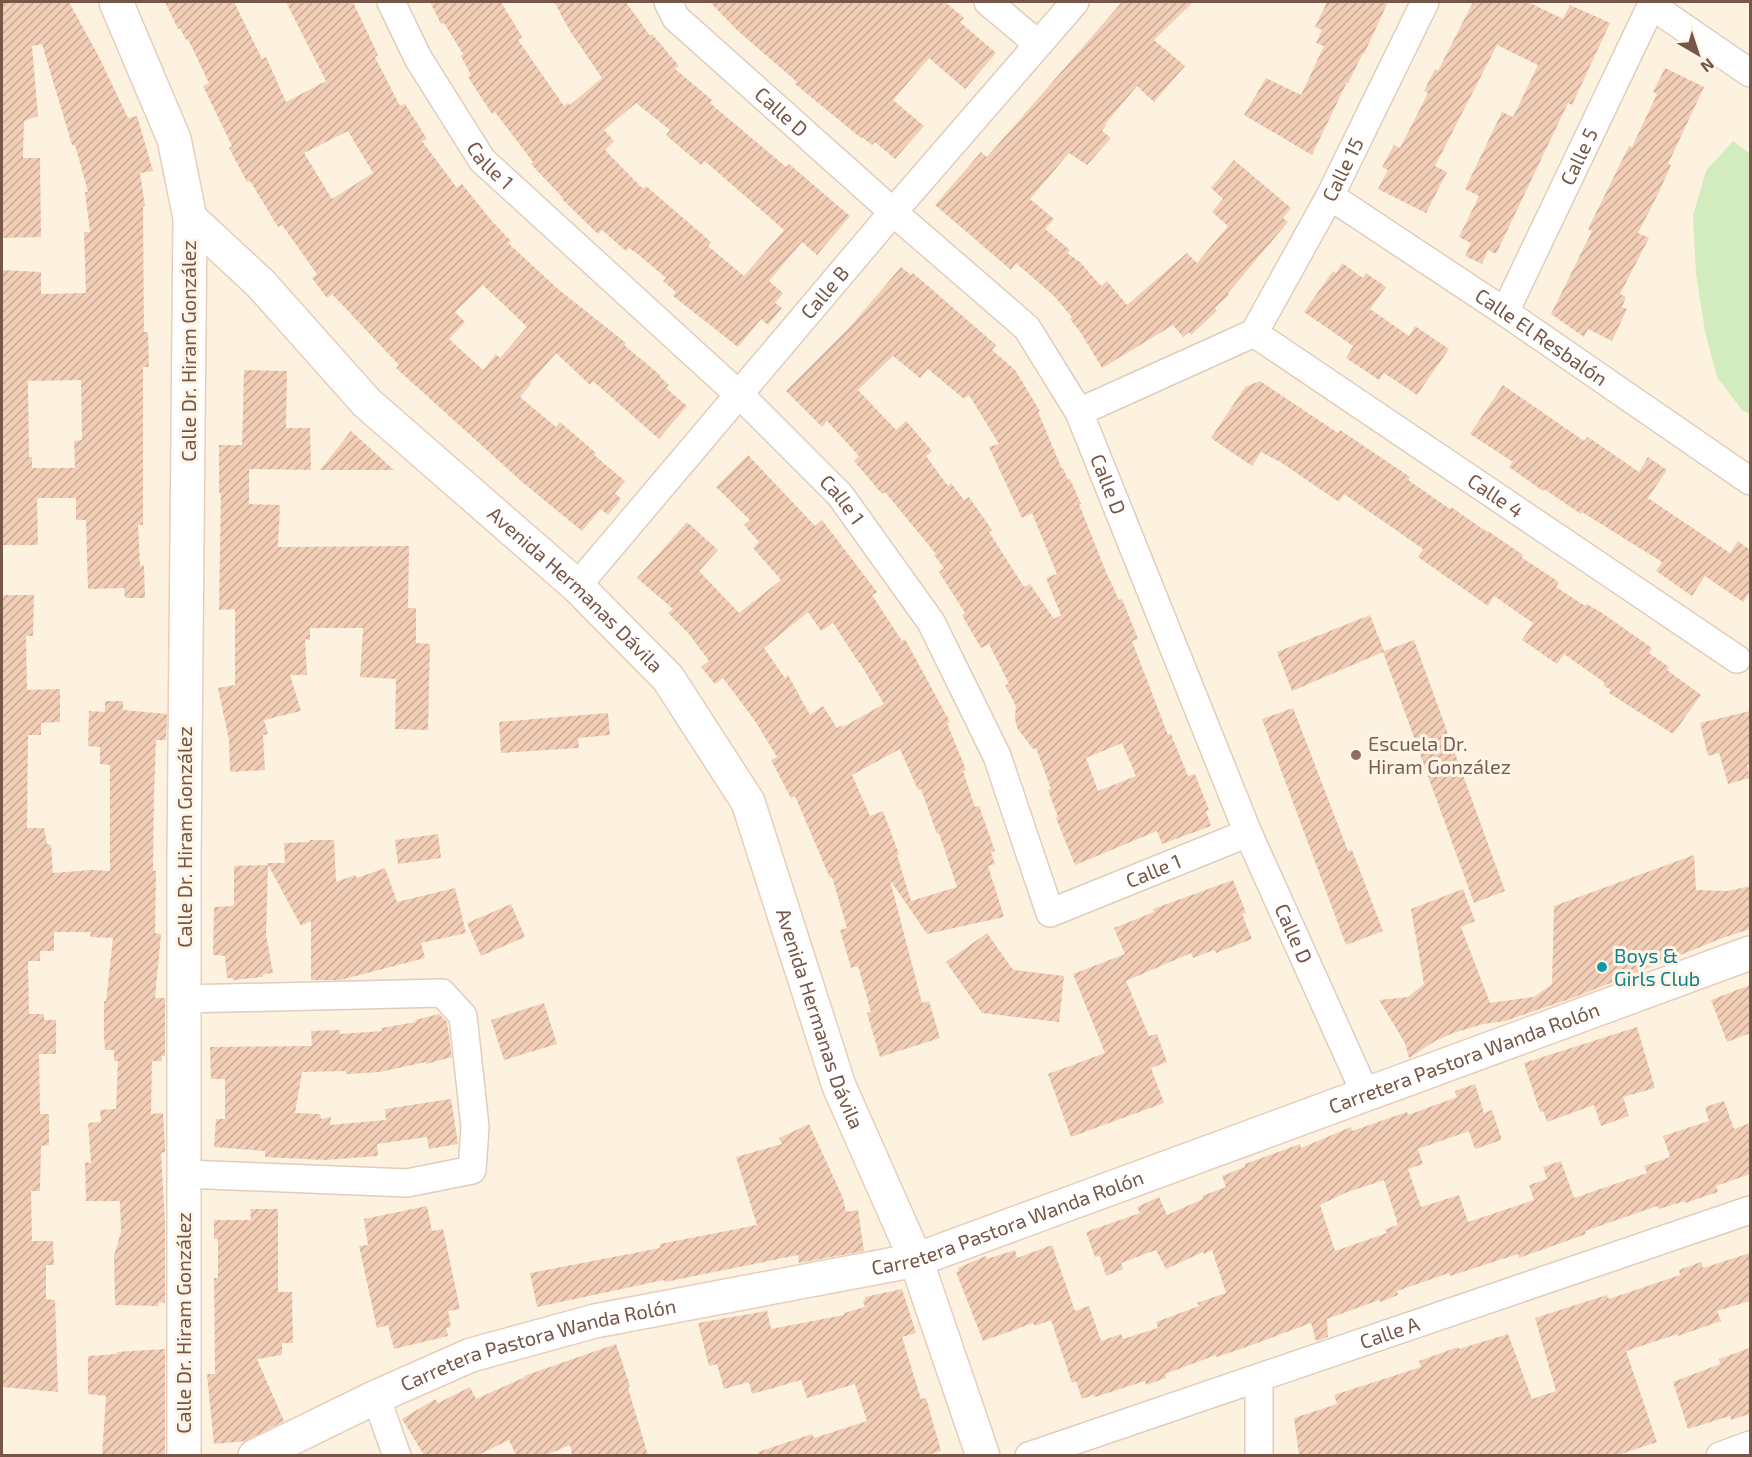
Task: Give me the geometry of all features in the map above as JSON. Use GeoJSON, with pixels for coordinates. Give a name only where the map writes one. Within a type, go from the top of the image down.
{"type":"FeatureCollection","features":[{"type":"Feature","properties":{"kind":"street"},"geometry":{"type":"LineString","coordinates":[[116,2],[174,139],[190,218]]}},
{"type":"Feature","properties":{"kind":"street","name":"Calle 1"},"geometry":{"type":"LineString","coordinates":[[392,2],[418,58],[483,160],[738,396],[840,495],[931,622],[998,756],[1050,913],[1248,833]]}},
{"type":"Feature","properties":{"kind":"street","name":"Calle D"},"geometry":{"type":"LineString","coordinates":[[668,2],[676,18],[1027,328],[1079,412],[1248,833],[1366,1095]]}},
{"type":"Feature","properties":{"kind":"street"},"geometry":{"type":"LineString","coordinates":[[988,2],[1038,44]]}},
{"type":"Feature","properties":{"kind":"street","name":"Calle B"},"geometry":{"type":"LineString","coordinates":[[578,586],[893,212],[1075,2]]}},
{"type":"Feature","properties":{"kind":"street","name":"Calle 15"},"geometry":{"type":"LineString","coordinates":[[1254,333],[1330,196],[1425,2]]}},
{"type":"Feature","properties":{"kind":"street"},"geometry":{"type":"LineString","coordinates":[[1652,3],[1750,73]]}},
{"type":"Feature","properties":{"kind":"street","name":"Calle 5"},"geometry":{"type":"LineString","coordinates":[[1505,312],[1652,3]]}},
{"type":"Feature","properties":{"kind":"street","name":"Calle El Resbalón"},"geometry":{"type":"LineString","coordinates":[[1330,196],[1505,312],[1750,481]]}},
{"type":"Feature","properties":{"kind":"street","name":"Avenida Hermanas Dávila"},"geometry":{"type":"LineString","coordinates":[[190,218],[261,284],[367,403],[578,586],[668,678],[748,802],[839,1086],[916,1260],[983,1455]]}},
{"type":"Feature","properties":{"kind":"street","name":"Calle Dr. Hiram González"},"geometry":{"type":"LineString","coordinates":[[184,1455],[184,860],[190,218]]}},
{"type":"Feature","properties":{"kind":"street"},"geometry":{"type":"LineString","coordinates":[[1079,412],[1254,333]]}},
{"type":"Feature","properties":{"kind":"street","name":"Calle 4"},"geometry":{"type":"LineString","coordinates":[[1254,333],[1737,659]]}},
{"type":"Feature","properties":{"kind":"street","name":"Carretera Pastora Wanda Rolón"},"geometry":{"type":"LineString","coordinates":[[255,1455],[471,1355],[595,1320],[916,1260],[1750,953]]}},
{"type":"Feature","properties":{"kind":"street"},"geometry":{"type":"LineString","coordinates":[[185,999],[442,993],[463,1016],[475,1127],[472,1170],[407,1183],[185,1174]]}},
{"type":"Feature","properties":{"kind":"street","name":"Calle A"},"geometry":{"type":"LineString","coordinates":[[1029,1455],[1750,1210]]}},
{"type":"Feature","properties":{"kind":"street"},"geometry":{"type":"LineString","coordinates":[[1259,1378],[1259,1455]]}},
{"type":"Feature","properties":{"kind":"street"},"geometry":{"type":"LineString","coordinates":[[376,1397],[397,1455]]}},
{"type":"Feature","properties":{"kind":"street"},"geometry":{"type":"LineString","coordinates":[[1720,1455],[1750,1445]]}},
{"type":"Feature","properties":{"kind":"green space"},"geometry":{"type":"Polygon","coordinates":[[[1733,141],[1750,154],[1750,414],[1742,410],[1717,377],[1705,331],[1696,273],[1693,216],[1706,171],[1733,141]]]}},
{"type":"Feature","properties":{"kind":"building"},"geometry":{"type":"Polygon","coordinates":[[[2,2],[69,2],[99,57],[128,118],[137,116],[153,171],[140,173],[145,206],[143,207],[144,332],[148,332],[149,367],[143,367],[143,525],[138,525],[140,566],[144,565],[145,598],[125,598],[124,588],[88,589],[86,520],[76,520],[76,498],[37,498],[38,545],[2,545],[2,270],[41,272],[41,294],[86,293],[84,232],[90,232],[85,192],[88,192],[42,44],[32,46],[38,116],[24,121],[23,158],[40,158],[41,237],[2,238],[2,2]],[[81,380],[28,381],[29,457],[32,457],[32,468],[75,468],[74,441],[82,440],[81,380]]]}},
{"type":"Feature","properties":{"kind":"building"},"geometry":{"type":"Polygon","coordinates":[[[165,2],[234,2],[262,59],[266,57],[286,102],[326,81],[286,2],[353,2],[378,55],[375,57],[400,106],[405,104],[427,139],[422,141],[457,188],[462,184],[511,241],[508,243],[558,289],[626,343],[624,345],[660,375],[669,385],[666,388],[687,406],[659,439],[593,381],[590,385],[556,353],[530,383],[520,397],[556,427],[560,422],[625,481],[615,493],[621,499],[608,515],[601,509],[582,531],[521,481],[396,368],[399,365],[332,294],[327,298],[312,278],[317,274],[282,225],[278,227],[250,181],[247,182],[229,148],[232,146],[203,86],[209,83],[188,39],[186,40],[180,28],[178,29],[165,2]],[[348,131],[304,153],[332,199],[373,173],[348,131]],[[483,285],[455,312],[465,322],[449,339],[483,370],[496,354],[500,358],[527,327],[483,285]]]}},
{"type":"Feature","properties":{"kind":"building"},"geometry":{"type":"Polygon","coordinates":[[[430,2],[501,2],[522,37],[518,40],[564,106],[568,103],[570,105],[602,78],[570,31],[554,2],[626,2],[650,36],[652,34],[679,66],[675,69],[712,100],[710,103],[786,167],[789,164],[850,216],[817,255],[802,242],[769,281],[783,293],[775,303],[782,308],[768,325],[761,319],[738,347],[673,296],[676,292],[663,281],[666,278],[639,255],[629,248],[626,251],[602,230],[598,234],[562,199],[531,164],[533,162],[495,112],[492,114],[468,77],[471,75],[461,56],[463,54],[444,23],[441,24],[430,2]],[[636,103],[604,130],[614,141],[605,150],[643,189],[646,186],[711,242],[708,246],[744,276],[784,230],[707,163],[704,161],[701,165],[666,135],[670,130],[636,103]]]}},
{"type":"Feature","properties":{"kind":"building"},"geometry":{"type":"Polygon","coordinates":[[[710,2],[945,2],[964,18],[960,22],[996,53],[965,89],[929,58],[893,100],[924,126],[895,159],[875,142],[872,145],[861,138],[795,84],[797,82],[738,31],[710,2]]]}},
{"type":"Feature","properties":{"kind":"building"},"geometry":{"type":"Polygon","coordinates":[[[1122,2],[1193,2],[1154,40],[1185,66],[1154,102],[1137,86],[1105,124],[1102,131],[1111,138],[1087,165],[1069,153],[1030,199],[1054,219],[1045,229],[1070,250],[1067,253],[1080,262],[1101,286],[1107,281],[1127,305],[1187,253],[1197,263],[1228,226],[1212,212],[1223,199],[1211,188],[1234,160],[1291,208],[1283,218],[1288,222],[1228,293],[1229,295],[1215,308],[1217,311],[1191,335],[1189,332],[1183,337],[1173,325],[1102,368],[1070,319],[1072,317],[1053,295],[1016,263],[1011,270],[935,205],[981,152],[987,157],[1122,2]]]}},
{"type":"Feature","properties":{"kind":"building"},"geometry":{"type":"Polygon","coordinates":[[[1327,2],[1388,2],[1312,155],[1244,115],[1266,78],[1301,95],[1324,46],[1316,43],[1322,30],[1315,27],[1327,2]]]}},
{"type":"Feature","properties":{"kind":"building"},"geometry":{"type":"Polygon","coordinates":[[[1473,2],[1528,2],[1563,19],[1570,5],[1610,23],[1572,105],[1568,103],[1496,254],[1488,250],[1482,264],[1465,256],[1471,243],[1459,237],[1479,196],[1465,189],[1502,112],[1513,117],[1538,65],[1497,45],[1435,166],[1447,172],[1426,213],[1378,189],[1388,170],[1382,167],[1394,145],[1400,148],[1428,93],[1424,91],[1435,69],[1438,71],[1473,2]]]}},
{"type":"Feature","properties":{"kind":"building"},"geometry":{"type":"Polygon","coordinates":[[[1665,68],[1704,87],[1668,164],[1671,165],[1659,192],[1638,233],[1649,238],[1620,294],[1626,297],[1622,307],[1627,309],[1612,341],[1588,329],[1584,337],[1551,314],[1592,231],[1588,229],[1629,146],[1632,147],[1657,94],[1653,92],[1665,68]]]}},
{"type":"Feature","properties":{"kind":"building"},"geometry":{"type":"Polygon","coordinates":[[[1342,263],[1363,278],[1366,273],[1386,287],[1370,309],[1409,336],[1415,326],[1449,349],[1417,395],[1384,373],[1379,380],[1346,358],[1353,346],[1304,312],[1333,271],[1336,273],[1342,263]]]}},
{"type":"Feature","properties":{"kind":"building"},"geometry":{"type":"Polygon","coordinates":[[[901,267],[911,275],[913,273],[996,345],[992,350],[1015,370],[1040,411],[1038,412],[1062,469],[1068,480],[1070,479],[1081,504],[1079,504],[1106,572],[1119,600],[1122,599],[1138,639],[1132,641],[1168,735],[1171,734],[1188,776],[1195,774],[1209,810],[1206,811],[1211,826],[1162,844],[1157,831],[1075,865],[1056,818],[1058,817],[1048,790],[1051,789],[1036,748],[1033,749],[1017,728],[1016,706],[1005,685],[1009,684],[989,644],[981,648],[962,615],[965,613],[939,572],[944,568],[934,555],[936,554],[885,492],[882,494],[854,461],[859,456],[827,421],[822,427],[786,391],[849,328],[901,267]],[[893,356],[858,390],[896,430],[906,421],[932,451],[926,456],[948,486],[951,483],[964,500],[969,497],[992,530],[989,532],[1024,587],[1030,584],[1054,619],[1061,615],[1046,578],[1057,574],[1032,513],[1022,518],[989,447],[999,444],[969,395],[964,399],[928,369],[920,378],[893,356]],[[1122,743],[1086,758],[1098,791],[1136,776],[1122,743]]]}},
{"type":"Feature","properties":{"kind":"building"},"geometry":{"type":"Polygon","coordinates":[[[244,370],[287,371],[286,428],[310,428],[311,470],[249,469],[249,504],[280,505],[278,547],[409,546],[408,608],[416,608],[416,643],[430,644],[428,730],[395,729],[396,679],[360,677],[363,628],[310,628],[310,640],[305,639],[307,675],[290,675],[301,711],[264,720],[268,734],[263,735],[265,770],[230,772],[229,740],[218,688],[235,685],[235,609],[219,610],[221,493],[219,493],[219,445],[242,445],[244,370]]]}},
{"type":"Feature","properties":{"kind":"building"},"geometry":{"type":"Polygon","coordinates":[[[1260,381],[1338,433],[1340,430],[1410,477],[1408,480],[1450,509],[1451,507],[1488,531],[1523,555],[1521,557],[1559,582],[1556,587],[1585,606],[1587,604],[1602,613],[1652,648],[1649,653],[1669,667],[1667,670],[1701,695],[1673,734],[1609,693],[1611,690],[1603,685],[1605,683],[1564,654],[1557,664],[1522,640],[1533,623],[1494,596],[1488,606],[1418,557],[1423,549],[1344,494],[1339,502],[1282,463],[1261,452],[1252,466],[1211,438],[1245,387],[1260,381]]]}},
{"type":"Feature","properties":{"kind":"building"},"geometry":{"type":"Polygon","coordinates":[[[1503,385],[1584,441],[1588,437],[1639,472],[1648,457],[1667,470],[1648,498],[1730,553],[1738,541],[1750,550],[1750,592],[1743,602],[1705,576],[1692,596],[1656,571],[1662,562],[1544,489],[1543,491],[1509,467],[1513,462],[1470,434],[1503,385]]]}},
{"type":"Feature","properties":{"kind":"building"},"geometry":{"type":"Polygon","coordinates":[[[351,431],[394,470],[320,470],[351,431]]]}},
{"type":"Feature","properties":{"kind":"building"},"geometry":{"type":"Polygon","coordinates":[[[748,455],[815,526],[822,520],[877,592],[872,595],[902,641],[905,639],[950,722],[947,723],[966,770],[963,771],[975,807],[979,806],[995,851],[991,852],[995,864],[988,866],[1004,917],[927,934],[890,880],[922,1003],[929,1001],[940,1038],[880,1057],[867,1013],[871,1012],[858,966],[851,968],[840,930],[847,928],[832,877],[830,878],[795,796],[791,798],[771,760],[777,757],[755,721],[723,678],[715,684],[701,667],[709,661],[689,634],[668,613],[673,609],[637,578],[687,522],[718,550],[699,571],[739,613],[781,580],[753,548],[759,542],[744,525],[750,520],[716,487],[748,455]],[[808,612],[764,648],[785,678],[788,675],[810,715],[823,706],[837,728],[842,725],[843,727],[884,704],[833,623],[821,631],[808,612]],[[900,749],[852,775],[870,816],[883,811],[899,854],[897,855],[911,901],[957,887],[921,789],[918,790],[900,749]]]}},
{"type":"Feature","properties":{"kind":"building"},"geometry":{"type":"Polygon","coordinates":[[[2,595],[34,595],[33,636],[26,636],[27,690],[60,689],[60,722],[41,723],[41,735],[28,735],[27,828],[44,828],[47,844],[51,845],[53,873],[110,871],[110,765],[100,764],[100,747],[88,746],[89,711],[105,712],[105,701],[123,701],[123,710],[167,714],[166,740],[156,740],[154,794],[155,933],[161,934],[155,998],[165,998],[165,1056],[162,1056],[162,1061],[152,1061],[151,1114],[163,1113],[165,1147],[165,1152],[161,1153],[165,1222],[165,1303],[159,1302],[158,1306],[115,1305],[114,1256],[121,1232],[120,1201],[86,1201],[85,1162],[91,1163],[88,1123],[101,1122],[100,1110],[116,1109],[118,1061],[114,1061],[114,1050],[105,1050],[104,1036],[104,1001],[106,1001],[113,938],[90,937],[91,932],[54,932],[54,951],[40,951],[40,961],[28,961],[29,1014],[44,1014],[44,1020],[56,1020],[56,1054],[39,1054],[40,1114],[49,1114],[49,1145],[41,1146],[40,1191],[31,1191],[32,1241],[53,1241],[54,1265],[46,1265],[46,1299],[55,1300],[58,1392],[2,1387],[2,595]]]}},
{"type":"Feature","properties":{"kind":"building"},"geometry":{"type":"Polygon","coordinates":[[[1370,615],[1384,651],[1414,640],[1505,891],[1474,903],[1383,652],[1292,691],[1277,652],[1370,615]]]}},
{"type":"Feature","properties":{"kind":"building"},"geometry":{"type":"Polygon","coordinates":[[[1293,708],[1348,851],[1352,850],[1383,931],[1346,945],[1262,719],[1293,708]]]}},
{"type":"Feature","properties":{"kind":"building"},"geometry":{"type":"Polygon","coordinates":[[[1750,711],[1750,764],[1747,765],[1750,778],[1728,784],[1719,753],[1708,756],[1700,723],[1750,711]]]}},
{"type":"Feature","properties":{"kind":"building"},"geometry":{"type":"Polygon","coordinates":[[[608,713],[610,735],[578,738],[579,748],[501,753],[499,722],[608,713]]]}},
{"type":"Feature","properties":{"kind":"building"},"geometry":{"type":"Polygon","coordinates":[[[438,834],[441,858],[398,864],[395,840],[438,834]]]}},
{"type":"Feature","properties":{"kind":"building"},"geometry":{"type":"Polygon","coordinates":[[[310,840],[334,840],[336,882],[355,875],[357,878],[385,868],[397,902],[455,888],[466,933],[421,943],[425,958],[340,980],[311,980],[311,921],[301,926],[267,863],[285,863],[284,843],[309,842],[310,840]]]}},
{"type":"Feature","properties":{"kind":"building","name":"Boys & Girls Club"},"geometry":{"type":"Polygon","coordinates":[[[1694,855],[1696,890],[1728,891],[1750,886],[1750,929],[1578,996],[1505,1021],[1483,1024],[1453,1033],[1435,1041],[1409,1058],[1405,1043],[1379,1000],[1408,997],[1424,984],[1411,909],[1463,889],[1475,921],[1461,927],[1490,1003],[1534,997],[1552,984],[1554,906],[1694,855]]]}},
{"type":"Feature","properties":{"kind":"building"},"geometry":{"type":"Polygon","coordinates":[[[268,865],[266,935],[273,973],[263,974],[263,977],[233,980],[233,978],[227,978],[225,956],[213,955],[214,907],[234,906],[234,866],[268,865]]]}},
{"type":"Feature","properties":{"kind":"building"},"geometry":{"type":"Polygon","coordinates":[[[1233,880],[1246,913],[1242,914],[1252,939],[1216,953],[1214,950],[1193,958],[1191,953],[1126,981],[1149,1036],[1157,1034],[1167,1062],[1151,1068],[1164,1103],[1071,1137],[1048,1074],[1105,1053],[1073,974],[1125,954],[1114,928],[1154,912],[1153,909],[1233,880]]]}},
{"type":"Feature","properties":{"kind":"building"},"geometry":{"type":"Polygon","coordinates":[[[511,904],[525,937],[481,956],[467,923],[511,904]]]}},
{"type":"Feature","properties":{"kind":"building"},"geometry":{"type":"Polygon","coordinates":[[[987,933],[1013,970],[1064,976],[1059,1022],[982,1013],[946,962],[987,933]]]}},
{"type":"Feature","properties":{"kind":"building"},"geometry":{"type":"Polygon","coordinates":[[[1750,985],[1750,1033],[1727,1042],[1711,1000],[1750,985]]]}},
{"type":"Feature","properties":{"kind":"building"},"geometry":{"type":"Polygon","coordinates":[[[544,1003],[557,1044],[504,1060],[491,1020],[544,1003]]]}},
{"type":"Feature","properties":{"kind":"building"},"geometry":{"type":"Polygon","coordinates":[[[439,1014],[447,1022],[452,1057],[380,1072],[346,1074],[346,1071],[302,1072],[295,1113],[320,1114],[321,1119],[331,1117],[330,1125],[386,1120],[385,1109],[451,1099],[458,1144],[429,1149],[427,1137],[377,1144],[378,1156],[325,1160],[265,1157],[265,1151],[214,1147],[216,1119],[225,1119],[225,1079],[211,1079],[210,1047],[312,1046],[311,1031],[340,1030],[340,1034],[382,1031],[381,1028],[416,1022],[415,1020],[439,1014]]]}},
{"type":"Feature","properties":{"kind":"building"},"geometry":{"type":"Polygon","coordinates":[[[1637,1027],[1655,1088],[1623,1097],[1629,1116],[1601,1126],[1594,1105],[1547,1122],[1543,1111],[1540,1112],[1524,1063],[1637,1027]]]}},
{"type":"Feature","properties":{"kind":"building"},"geometry":{"type":"Polygon","coordinates":[[[1475,1084],[1484,1113],[1492,1110],[1502,1140],[1475,1149],[1469,1131],[1418,1149],[1423,1164],[1408,1169],[1421,1207],[1459,1195],[1468,1222],[1534,1200],[1529,1185],[1547,1179],[1543,1167],[1561,1161],[1574,1198],[1647,1173],[1644,1166],[1670,1157],[1663,1136],[1709,1121],[1705,1107],[1724,1101],[1734,1129],[1750,1123],[1750,1174],[1716,1186],[1718,1192],[1685,1203],[1685,1201],[1659,1209],[1657,1206],[1585,1231],[1586,1234],[1519,1258],[1518,1254],[1450,1276],[1449,1273],[1397,1291],[1398,1295],[1327,1319],[1328,1337],[1316,1341],[1311,1323],[1165,1374],[1166,1378],[1146,1385],[1145,1381],[1095,1397],[1093,1395],[1082,1399],[1076,1381],[1072,1383],[1051,1320],[1035,1326],[1033,1323],[983,1341],[956,1272],[959,1271],[958,1268],[986,1256],[987,1259],[1015,1250],[1017,1258],[1052,1245],[1075,1311],[1089,1306],[1101,1341],[1121,1334],[1123,1339],[1158,1328],[1156,1322],[1199,1306],[1197,1303],[1226,1293],[1212,1250],[1166,1269],[1156,1250],[1121,1263],[1123,1269],[1106,1276],[1100,1256],[1095,1257],[1086,1232],[1140,1213],[1137,1207],[1159,1197],[1167,1215],[1203,1199],[1202,1196],[1226,1187],[1222,1176],[1245,1167],[1245,1164],[1300,1144],[1301,1148],[1351,1127],[1352,1131],[1407,1112],[1408,1115],[1457,1097],[1455,1091],[1475,1084]],[[1384,1180],[1345,1193],[1320,1205],[1335,1251],[1387,1233],[1385,1229],[1398,1225],[1384,1180]]]}},
{"type":"Feature","properties":{"kind":"building"},"geometry":{"type":"Polygon","coordinates":[[[809,1124],[843,1198],[846,1212],[858,1210],[864,1251],[799,1263],[798,1255],[537,1307],[530,1273],[660,1248],[660,1244],[757,1225],[736,1157],[782,1144],[779,1138],[809,1124]]]}},
{"type":"Feature","properties":{"kind":"building"},"geometry":{"type":"Polygon","coordinates":[[[427,1206],[432,1231],[443,1229],[460,1309],[448,1311],[451,1327],[446,1328],[448,1336],[394,1349],[388,1325],[377,1328],[359,1246],[368,1245],[364,1219],[427,1206]]]}},
{"type":"Feature","properties":{"kind":"building"},"geometry":{"type":"Polygon","coordinates":[[[250,1209],[278,1209],[278,1292],[292,1292],[293,1343],[282,1343],[282,1355],[257,1359],[284,1421],[245,1441],[214,1444],[207,1374],[215,1374],[214,1278],[218,1278],[218,1239],[214,1239],[214,1220],[251,1220],[250,1209]]]}},
{"type":"Feature","properties":{"kind":"building"},"geometry":{"type":"Polygon","coordinates":[[[1750,1253],[1750,1301],[1717,1311],[1721,1321],[1626,1351],[1657,1442],[1618,1455],[1299,1455],[1294,1418],[1337,1404],[1334,1395],[1421,1367],[1419,1361],[1458,1347],[1459,1349],[1508,1334],[1532,1399],[1556,1391],[1535,1318],[1607,1295],[1609,1299],[1680,1275],[1679,1270],[1701,1262],[1703,1268],[1750,1253]]]}},
{"type":"Feature","properties":{"kind":"building"},"geometry":{"type":"Polygon","coordinates":[[[902,1289],[916,1333],[902,1337],[921,1399],[926,1398],[941,1451],[927,1455],[759,1455],[758,1452],[812,1434],[814,1438],[867,1421],[855,1384],[807,1398],[801,1380],[752,1394],[749,1382],[724,1389],[717,1364],[709,1366],[698,1323],[767,1311],[771,1329],[844,1315],[844,1313],[865,1307],[863,1301],[865,1297],[902,1289]]]}},
{"type":"Feature","properties":{"kind":"building"},"geometry":{"type":"Polygon","coordinates":[[[616,1344],[630,1386],[628,1388],[648,1455],[572,1455],[570,1445],[546,1455],[516,1455],[509,1440],[478,1455],[424,1455],[402,1419],[435,1399],[438,1403],[470,1387],[476,1399],[524,1376],[616,1344]]]}},
{"type":"Feature","properties":{"kind":"building"},"geometry":{"type":"Polygon","coordinates":[[[1750,1348],[1750,1414],[1731,1420],[1730,1416],[1688,1429],[1673,1382],[1720,1364],[1719,1359],[1750,1348]]]}},
{"type":"Feature","properties":{"kind":"building"},"geometry":{"type":"Polygon","coordinates":[[[165,1349],[165,1455],[102,1455],[106,1396],[88,1394],[88,1356],[165,1349]]]}},
{"type":"Feature","properties":{"kind":"place","name":"Escuela Dr. Hiram González"},"geometry":{"type":"Point","coordinates":[1356,755]}},
{"type":"Feature","properties":{"kind":"place","name":"Boys & Girls Club"},"geometry":{"type":"Point","coordinates":[1602,967]}}]}
